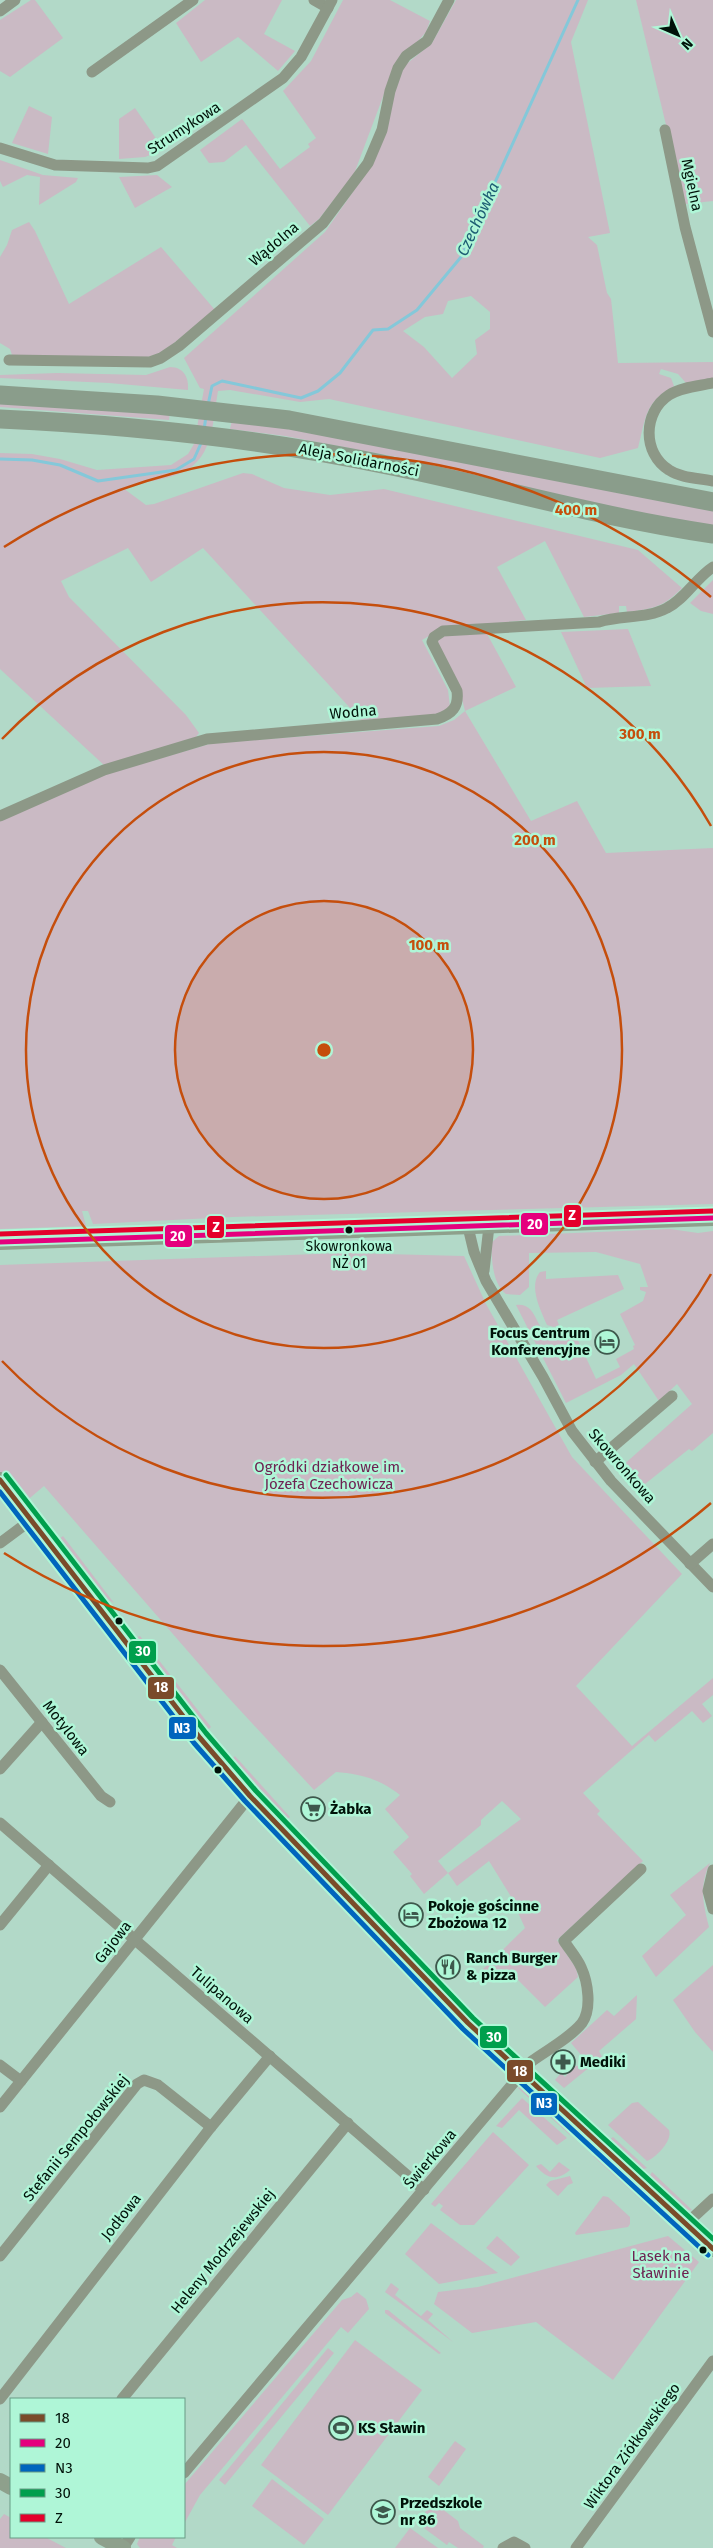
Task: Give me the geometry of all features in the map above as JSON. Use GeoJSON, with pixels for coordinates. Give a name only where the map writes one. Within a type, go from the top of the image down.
{"type":"FeatureCollection","features":[{"type":"Feature","properties":{"kind":"main road","name":"Aleja Solidarności"},"geometry":{"type":"LineString","coordinates":[[0,395],[157,404],[248,415],[374,435],[488,460],[713,502]]}},
{"type":"Feature","properties":{"kind":"main road","name":"Aleja Solidarności"},"geometry":{"type":"LineString","coordinates":[[0,418],[156,429],[239,440],[385,464],[624,518],[713,534]]}},
{"type":"Feature","properties":{"kind":"street"},"geometry":{"type":"LineString","coordinates":[[0,11],[16,0]]}},
{"type":"Feature","properties":{"kind":"street"},"geometry":{"type":"LineString","coordinates":[[92,72],[193,0]]}},
{"type":"Feature","properties":{"kind":"street"},"geometry":{"type":"LineString","coordinates":[[314,0],[330,4]]}},
{"type":"Feature","properties":{"kind":"street","name":"Wądolna"},"geometry":{"type":"LineString","coordinates":[[9,360],[150,362],[161,358],[179,346],[323,223],[368,163],[382,130],[390,91],[398,68],[406,56],[427,41],[449,0]]}},
{"type":"Feature","properties":{"kind":"street","name":"Strumykowa"},"geometry":{"type":"LineString","coordinates":[[0,148],[55,165],[148,168],[157,166],[283,78],[301,57],[330,4]]}},
{"type":"Feature","properties":{"kind":"street","name":"Mgielna"},"geometry":{"type":"LineString","coordinates":[[666,130],[686,227],[713,332]]}},
{"type":"Feature","properties":{"kind":"street"},"geometry":{"type":"LineString","coordinates":[[713,383],[680,390],[669,395],[655,409],[651,417],[648,436],[656,456],[667,469],[676,474],[713,481]]}},
{"type":"Feature","properties":{"kind":"street","name":"Wodna"},"geometry":{"type":"LineString","coordinates":[[0,816],[104,770],[207,738],[437,720],[449,716],[455,708],[458,699],[457,691],[433,648],[434,637],[443,631],[599,622],[618,617],[653,614],[668,608],[713,566]]}},
{"type":"Feature","properties":{"kind":"street"},"geometry":{"type":"LineString","coordinates":[[0,1242],[713,1218]]}},
{"type":"Feature","properties":{"kind":"street"},"geometry":{"type":"LineString","coordinates":[[484,1272],[489,1226]]}},
{"type":"Feature","properties":{"kind":"street","name":"Skowronkowa"},"geometry":{"type":"LineString","coordinates":[[468,1227],[473,1248],[498,1302],[543,1377],[572,1431],[595,1462],[713,1587]]}},
{"type":"Feature","properties":{"kind":"street"},"geometry":{"type":"LineString","coordinates":[[595,1462],[672,1396]]}},
{"type":"Feature","properties":{"kind":"street"},"geometry":{"type":"LineString","coordinates":[[0,1480],[200,1738],[250,1796],[468,2023],[713,2249]]}},
{"type":"Feature","properties":{"kind":"street"},"geometry":{"type":"LineString","coordinates":[[0,1543],[31,1520]]}},
{"type":"Feature","properties":{"kind":"street"},"geometry":{"type":"LineString","coordinates":[[690,1564],[713,1544]]}},
{"type":"Feature","properties":{"kind":"street","name":"Motylowa"},"geometry":{"type":"LineString","coordinates":[[0,1670],[101,1796],[110,1802]]}},
{"type":"Feature","properties":{"kind":"street"},"geometry":{"type":"LineString","coordinates":[[0,1768],[42,1722]]}},
{"type":"Feature","properties":{"kind":"street","name":"Gajowa"},"geometry":{"type":"LineString","coordinates":[[0,2107],[250,1796]]}},
{"type":"Feature","properties":{"kind":"street","name":"Tulipanowa"},"geometry":{"type":"LineString","coordinates":[[0,1823],[424,2190]]}},
{"type":"Feature","properties":{"kind":"street"},"geometry":{"type":"LineString","coordinates":[[0,1925],[49,1865]]}},
{"type":"Feature","properties":{"kind":"street","name":"Świerkowa"},"geometry":{"type":"LineString","coordinates":[[185,2472],[532,2061],[576,2029],[585,2017],[587,1995],[581,1966],[564,1941],[641,1869]]}},
{"type":"Feature","properties":{"kind":"street"},"geometry":{"type":"LineString","coordinates":[[713,1870],[708,1891],[713,1909]]}},
{"type":"Feature","properties":{"kind":"street","name":"Jodłowa"},"geometry":{"type":"LineString","coordinates":[[0,2398],[211,2126],[270,2056]]}},
{"type":"Feature","properties":{"kind":"street"},"geometry":{"type":"LineString","coordinates":[[0,2065],[20,2081]]}},
{"type":"Feature","properties":{"kind":"street","name":"Stefanii Sempołowskiej"},"geometry":{"type":"LineString","coordinates":[[0,2256],[137,2084],[144,2080],[158,2085],[211,2126]]}},
{"type":"Feature","properties":{"kind":"street","name":"Heleny Modrzejewskiej"},"geometry":{"type":"LineString","coordinates":[[123,2398],[348,2123]]}},
{"type":"Feature","properties":{"kind":"street"},"geometry":{"type":"LineString","coordinates":[[686,2224],[713,2200]]}},
{"type":"Feature","properties":{"kind":"street","name":"Wiktora Ziółkowskiego"},"geometry":{"type":"LineString","coordinates":[[576,2548],[713,2361]]}},
{"type":"Feature","properties":{"kind":"street"},"geometry":{"type":"LineString","coordinates":[[104,2538],[123,2548]]}},
{"type":"Feature","properties":{"kind":"street"},"geometry":{"type":"LineString","coordinates":[[502,2548],[514,2542],[525,2548]]}},
{"type":"Feature","properties":{"kind":"green space"},"geometry":{"type":"Polygon","coordinates":[[[31,0],[35,0],[63,38],[10,77],[0,71],[0,20],[31,0]]]}},
{"type":"Feature","properties":{"kind":"green space"},"geometry":{"type":"Polygon","coordinates":[[[205,0],[282,0],[264,34],[295,51],[278,71],[238,37],[201,62],[176,23],[205,0]]]}},
{"type":"Feature","properties":{"kind":"green space"},"geometry":{"type":"Polygon","coordinates":[[[343,0],[390,0],[430,21],[426,32],[393,70],[354,174],[319,219],[310,226],[246,145],[224,162],[209,163],[200,150],[242,119],[280,169],[310,147],[308,144],[316,138],[283,91],[311,61],[343,0]]]}},
{"type":"Feature","properties":{"kind":"green space"},"geometry":{"type":"Polygon","coordinates":[[[456,0],[588,0],[571,42],[610,233],[588,237],[597,245],[607,293],[611,299],[618,363],[713,362],[713,378],[686,383],[678,374],[661,369],[659,374],[671,378],[674,386],[664,392],[652,405],[645,420],[638,448],[600,458],[329,399],[300,402],[230,390],[218,391],[209,440],[198,461],[176,475],[123,488],[146,505],[154,504],[243,473],[252,474],[284,488],[330,495],[384,489],[638,550],[682,588],[663,603],[651,608],[627,612],[626,606],[619,606],[619,613],[584,617],[545,541],[497,567],[526,620],[441,629],[422,640],[448,690],[450,707],[444,714],[363,722],[203,548],[151,582],[128,548],[61,581],[69,597],[186,715],[199,733],[196,737],[105,766],[0,669],[0,453],[32,454],[60,459],[97,470],[171,465],[188,454],[194,444],[204,389],[200,388],[184,358],[325,232],[366,173],[404,66],[432,43],[456,0]],[[471,296],[448,301],[443,314],[425,317],[403,331],[424,347],[452,378],[477,354],[475,340],[490,329],[490,312],[471,296]]]}},
{"type":"Feature","properties":{"kind":"green space"},"geometry":{"type":"Polygon","coordinates":[[[636,0],[713,0],[713,201],[685,204],[636,0]]]}},
{"type":"Feature","properties":{"kind":"green space"},"geometry":{"type":"Polygon","coordinates":[[[29,106],[52,117],[48,154],[12,143],[29,106]]]}},
{"type":"Feature","properties":{"kind":"green space"},"geometry":{"type":"Polygon","coordinates":[[[135,108],[164,150],[145,157],[119,159],[119,119],[135,108]]]}},
{"type":"Feature","properties":{"kind":"green space"},"geometry":{"type":"Polygon","coordinates":[[[0,160],[43,175],[78,178],[76,182],[39,205],[40,177],[27,175],[3,187],[0,181],[0,160]]]}},
{"type":"Feature","properties":{"kind":"green space"},"geometry":{"type":"Polygon","coordinates":[[[157,175],[172,187],[135,208],[119,177],[157,175]]]}},
{"type":"Feature","properties":{"kind":"green space"},"geometry":{"type":"Polygon","coordinates":[[[29,222],[69,304],[161,247],[215,310],[163,352],[145,358],[12,355],[10,349],[0,343],[0,257],[7,245],[12,230],[29,222]]]}},
{"type":"Feature","properties":{"kind":"green space"},"geometry":{"type":"Polygon","coordinates":[[[175,367],[185,374],[188,381],[188,390],[109,383],[0,378],[0,375],[57,373],[146,375],[175,367]]]}},
{"type":"Feature","properties":{"kind":"green space"},"geometry":{"type":"Polygon","coordinates":[[[0,400],[170,411],[169,420],[0,407],[0,400]]]}},
{"type":"Feature","properties":{"kind":"green space"},"geometry":{"type":"Polygon","coordinates":[[[232,420],[286,428],[713,509],[713,527],[527,490],[418,461],[285,436],[230,429],[232,420]]]}},
{"type":"Feature","properties":{"kind":"green space"},"geometry":{"type":"Polygon","coordinates":[[[713,580],[713,614],[701,611],[690,603],[713,580]]]}},
{"type":"Feature","properties":{"kind":"green space"},"geometry":{"type":"Polygon","coordinates":[[[628,629],[651,686],[587,688],[561,632],[628,629]]]}},
{"type":"Feature","properties":{"kind":"green space"},"geometry":{"type":"Polygon","coordinates":[[[486,632],[516,687],[465,711],[462,699],[435,651],[439,638],[443,635],[486,632]]]}},
{"type":"Feature","properties":{"kind":"green space"},"geometry":{"type":"Polygon","coordinates":[[[465,711],[531,821],[577,801],[606,853],[713,848],[713,1204],[232,1217],[93,1224],[88,1211],[82,1211],[86,1226],[0,1229],[0,821],[106,774],[213,743],[439,726],[454,720],[465,711]]]}},
{"type":"Feature","properties":{"kind":"green space"},"geometry":{"type":"Polygon","coordinates":[[[670,1229],[698,1233],[713,1231],[713,1433],[692,1451],[689,1449],[640,1488],[621,1467],[692,1404],[677,1384],[659,1401],[634,1364],[621,1375],[566,1403],[516,1305],[524,1306],[530,1310],[541,1328],[546,1332],[553,1334],[563,1332],[565,1336],[575,1334],[596,1379],[620,1367],[616,1359],[634,1349],[633,1346],[635,1345],[620,1314],[643,1301],[646,1292],[640,1290],[640,1287],[648,1287],[640,1264],[596,1252],[529,1253],[529,1287],[520,1295],[506,1294],[495,1278],[491,1243],[499,1236],[670,1229]]]}},
{"type":"Feature","properties":{"kind":"green space","name":"Ogródki działkowe im. Józefa Czechowicza"},"geometry":{"type":"Polygon","coordinates":[[[345,1253],[464,1256],[486,1304],[572,1457],[682,1574],[576,1686],[632,1746],[713,1678],[713,1695],[702,1704],[712,1716],[703,1723],[692,1711],[655,1742],[649,1735],[583,1793],[600,1811],[597,1814],[643,1861],[557,1940],[576,1968],[578,1977],[545,2007],[507,1969],[491,1983],[480,1972],[525,1928],[510,1895],[489,1861],[457,1886],[448,1873],[424,1894],[410,1876],[412,1874],[393,1852],[409,1837],[385,1809],[400,1795],[370,1778],[336,1772],[314,1790],[226,1695],[44,1486],[24,1503],[0,1472],[0,1265],[345,1253]],[[502,1801],[481,1820],[481,1825],[438,1861],[448,1873],[521,1819],[502,1801]]]}},
{"type":"Feature","properties":{"kind":"green space"},"geometry":{"type":"Polygon","coordinates":[[[546,1271],[546,1279],[618,1275],[624,1289],[557,1320],[559,1325],[554,1327],[547,1325],[535,1291],[535,1284],[540,1272],[546,1271]]]}},
{"type":"Feature","properties":{"kind":"green space"},"geometry":{"type":"Polygon","coordinates":[[[63,1536],[114,1603],[99,1594],[58,1540],[63,1536]]]}},
{"type":"Feature","properties":{"kind":"green space"},"geometry":{"type":"Polygon","coordinates":[[[140,1636],[211,1727],[206,1731],[145,1653],[137,1637],[140,1636]]]}},
{"type":"Feature","properties":{"kind":"green space"},"geometry":{"type":"Polygon","coordinates":[[[235,1756],[290,1817],[285,1820],[230,1761],[235,1756]]]}},
{"type":"Feature","properties":{"kind":"green space"},"geometry":{"type":"Polygon","coordinates":[[[710,1863],[703,1887],[709,1927],[656,1977],[642,1956],[686,1915],[670,1895],[710,1863]]]}},
{"type":"Feature","properties":{"kind":"green space"},"geometry":{"type":"Polygon","coordinates":[[[713,1965],[713,2052],[695,2032],[673,2000],[713,1965]]]}},
{"type":"Feature","properties":{"kind":"green space"},"geometry":{"type":"Polygon","coordinates":[[[637,1995],[636,2019],[599,2051],[602,2057],[564,2088],[555,2080],[561,2073],[565,2077],[575,2066],[578,2066],[582,2056],[571,2043],[607,2010],[614,2016],[637,1995]]]}},
{"type":"Feature","properties":{"kind":"green space"},"geometry":{"type":"Polygon","coordinates":[[[521,2086],[570,2129],[570,2135],[518,2088],[521,2086]]]}},
{"type":"Feature","properties":{"kind":"green space"},"geometry":{"type":"Polygon","coordinates":[[[522,2098],[567,2138],[557,2145],[519,2110],[502,2128],[496,2126],[522,2098]]]}},
{"type":"Feature","properties":{"kind":"green space"},"geometry":{"type":"Polygon","coordinates":[[[638,2102],[669,2130],[670,2134],[666,2144],[659,2153],[647,2161],[608,2125],[632,2103],[638,2102]]]}},
{"type":"Feature","properties":{"kind":"green space"},"geometry":{"type":"Polygon","coordinates":[[[493,2132],[529,2165],[474,2225],[460,2225],[440,2210],[443,2206],[439,2203],[435,2207],[431,2204],[493,2132]]]}},
{"type":"Feature","properties":{"kind":"green space"},"geometry":{"type":"Polygon","coordinates":[[[613,2137],[647,2168],[640,2170],[608,2141],[613,2137]]]}},
{"type":"Feature","properties":{"kind":"green space"},"geometry":{"type":"Polygon","coordinates":[[[596,2153],[661,2212],[659,2216],[593,2156],[596,2153]]]}},
{"type":"Feature","properties":{"kind":"green space"},"geometry":{"type":"Polygon","coordinates":[[[559,2162],[570,2170],[556,2177],[547,2176],[536,2166],[541,2164],[550,2172],[559,2162]]]}},
{"type":"Feature","properties":{"kind":"green space"},"geometry":{"type":"Polygon","coordinates":[[[652,2172],[692,2210],[684,2211],[648,2179],[652,2172]]]}},
{"type":"Feature","properties":{"kind":"green space"},"geometry":{"type":"Polygon","coordinates":[[[570,2176],[573,2183],[568,2185],[558,2196],[546,2185],[550,2181],[570,2176]]]}},
{"type":"Feature","properties":{"kind":"green space"},"geometry":{"type":"Polygon","coordinates":[[[603,2196],[608,2197],[630,2217],[628,2227],[576,2235],[575,2233],[603,2196]]]}},
{"type":"Feature","properties":{"kind":"green space"},"geometry":{"type":"Polygon","coordinates":[[[431,2223],[498,2273],[439,2284],[405,2254],[431,2223]]]}},
{"type":"Feature","properties":{"kind":"green space"},"geometry":{"type":"Polygon","coordinates":[[[497,2236],[520,2257],[511,2266],[486,2248],[497,2236]]]}},
{"type":"Feature","properties":{"kind":"green space","name":"Lasek na Sławinie"},"geometry":{"type":"Polygon","coordinates":[[[668,2236],[699,2262],[613,2380],[536,2322],[472,2333],[434,2304],[438,2292],[478,2287],[668,2236]]]}},
{"type":"Feature","properties":{"kind":"green space"},"geometry":{"type":"Polygon","coordinates":[[[391,2283],[399,2289],[395,2295],[421,2316],[427,2310],[433,2314],[428,2320],[453,2342],[385,2292],[391,2283]]]}},
{"type":"Feature","properties":{"kind":"green space"},"geometry":{"type":"Polygon","coordinates":[[[357,2292],[366,2299],[369,2309],[348,2333],[341,2327],[200,2495],[185,2522],[185,2484],[342,2300],[351,2297],[357,2292]]]}},
{"type":"Feature","properties":{"kind":"green space"},"geometry":{"type":"Polygon","coordinates":[[[385,2310],[388,2310],[441,2353],[439,2354],[385,2313],[385,2310]]]}},
{"type":"Feature","properties":{"kind":"green space","name":"KS Sławin"},"geometry":{"type":"Polygon","coordinates":[[[355,2340],[422,2390],[328,2515],[261,2465],[355,2340]]]}},
{"type":"Feature","properties":{"kind":"green space"},"geometry":{"type":"Polygon","coordinates":[[[328,2348],[334,2353],[225,2485],[219,2480],[328,2348]]]}},
{"type":"Feature","properties":{"kind":"green space"},"geometry":{"type":"Polygon","coordinates":[[[455,2441],[466,2449],[439,2486],[428,2477],[455,2441]]]}},
{"type":"Feature","properties":{"kind":"green space"},"geometry":{"type":"Polygon","coordinates":[[[272,2479],[324,2519],[304,2545],[252,2506],[272,2479]]]}},
{"type":"Feature","properties":{"kind":"green space"},"geometry":{"type":"Polygon","coordinates":[[[433,2502],[458,2521],[460,2528],[484,2546],[483,2548],[458,2548],[449,2542],[447,2545],[417,2523],[433,2502]]]}},
{"type":"Feature","properties":{"kind":"green space"},"geometry":{"type":"Polygon","coordinates":[[[4,2514],[10,2517],[10,2538],[47,2538],[66,2548],[0,2548],[0,2519],[4,2514]]]}},
{"type":"Feature","properties":{"kind":"green space"},"geometry":{"type":"Polygon","coordinates":[[[410,2528],[438,2548],[395,2548],[410,2528]]]}},
{"type":"Feature","properties":{"kind":"green space"},"geometry":{"type":"Polygon","coordinates":[[[140,2538],[176,2538],[172,2545],[177,2548],[140,2548],[137,2544],[140,2538]]]}},
{"type":"Feature","properties":{"kind":"waterway","name":"Czechówka"},"geometry":{"type":"LineString","coordinates":[[208,405],[212,386],[222,381],[301,398],[318,391],[340,373],[373,330],[388,329],[417,310],[461,257],[578,0]]}},
{"type":"Feature","properties":{"kind":"waterway","name":"Czechówka"},"geometry":{"type":"LineString","coordinates":[[204,430],[206,416]]}},
{"type":"Feature","properties":{"kind":"waterway","name":"Czechówka"},"geometry":{"type":"LineString","coordinates":[[0,459],[32,460],[60,465],[98,481],[176,470],[194,459],[202,441]]}},
{"type":"Feature","properties":{"kind":"transit line","name":"Z"},"geometry":{"type":"LineString","coordinates":[[0,1234],[713,1211]]}},
{"type":"Feature","properties":{"kind":"transit line","name":"20"},"geometry":{"type":"LineString","coordinates":[[0,1242],[713,1218]]}},
{"type":"Feature","properties":{"kind":"transit line","name":"30"},"geometry":{"type":"LineString","coordinates":[[6,1475],[206,1733],[256,1791],[473,2018],[713,2239]]}},
{"type":"Feature","properties":{"kind":"transit line","name":"18"},"geometry":{"type":"LineString","coordinates":[[0,1480],[200,1738],[250,1796],[468,2023],[713,2249]]}},
{"type":"Feature","properties":{"kind":"transit line","name":"N3"},"geometry":{"type":"LineString","coordinates":[[0,1492],[194,1743],[245,1801],[463,2029],[708,2255]]}},
{"type":"Feature","properties":{"kind":"place","name":"Skowronkowa NŻ 01"},"geometry":{"type":"Point","coordinates":[349,1230]}},
{"type":"Feature","properties":{"kind":"place","name":"Focus Centrum Konferencyjne"},"geometry":{"type":"Point","coordinates":[607,1342]}},
{"type":"Feature","properties":{"kind":"place","name":"Żabka"},"geometry":{"type":"Point","coordinates":[313,1809]}},
{"type":"Feature","properties":{"kind":"place","name":"Pokoje gościnne Zbożowa 12"},"geometry":{"type":"Point","coordinates":[411,1915]}},
{"type":"Feature","properties":{"kind":"place","name":"Ranch Burger & pizza"},"geometry":{"type":"Point","coordinates":[448,1967]}},
{"type":"Feature","properties":{"kind":"place","name":"Mediki"},"geometry":{"type":"Point","coordinates":[563,2062]}},
{"type":"Feature","properties":{"kind":"place","name":"KS Sławin"},"geometry":{"type":"Point","coordinates":[341,2428]}},
{"type":"Feature","properties":{"kind":"place","name":"Przedszkole nr 86"},"geometry":{"type":"Point","coordinates":[383,2512]}}]}
